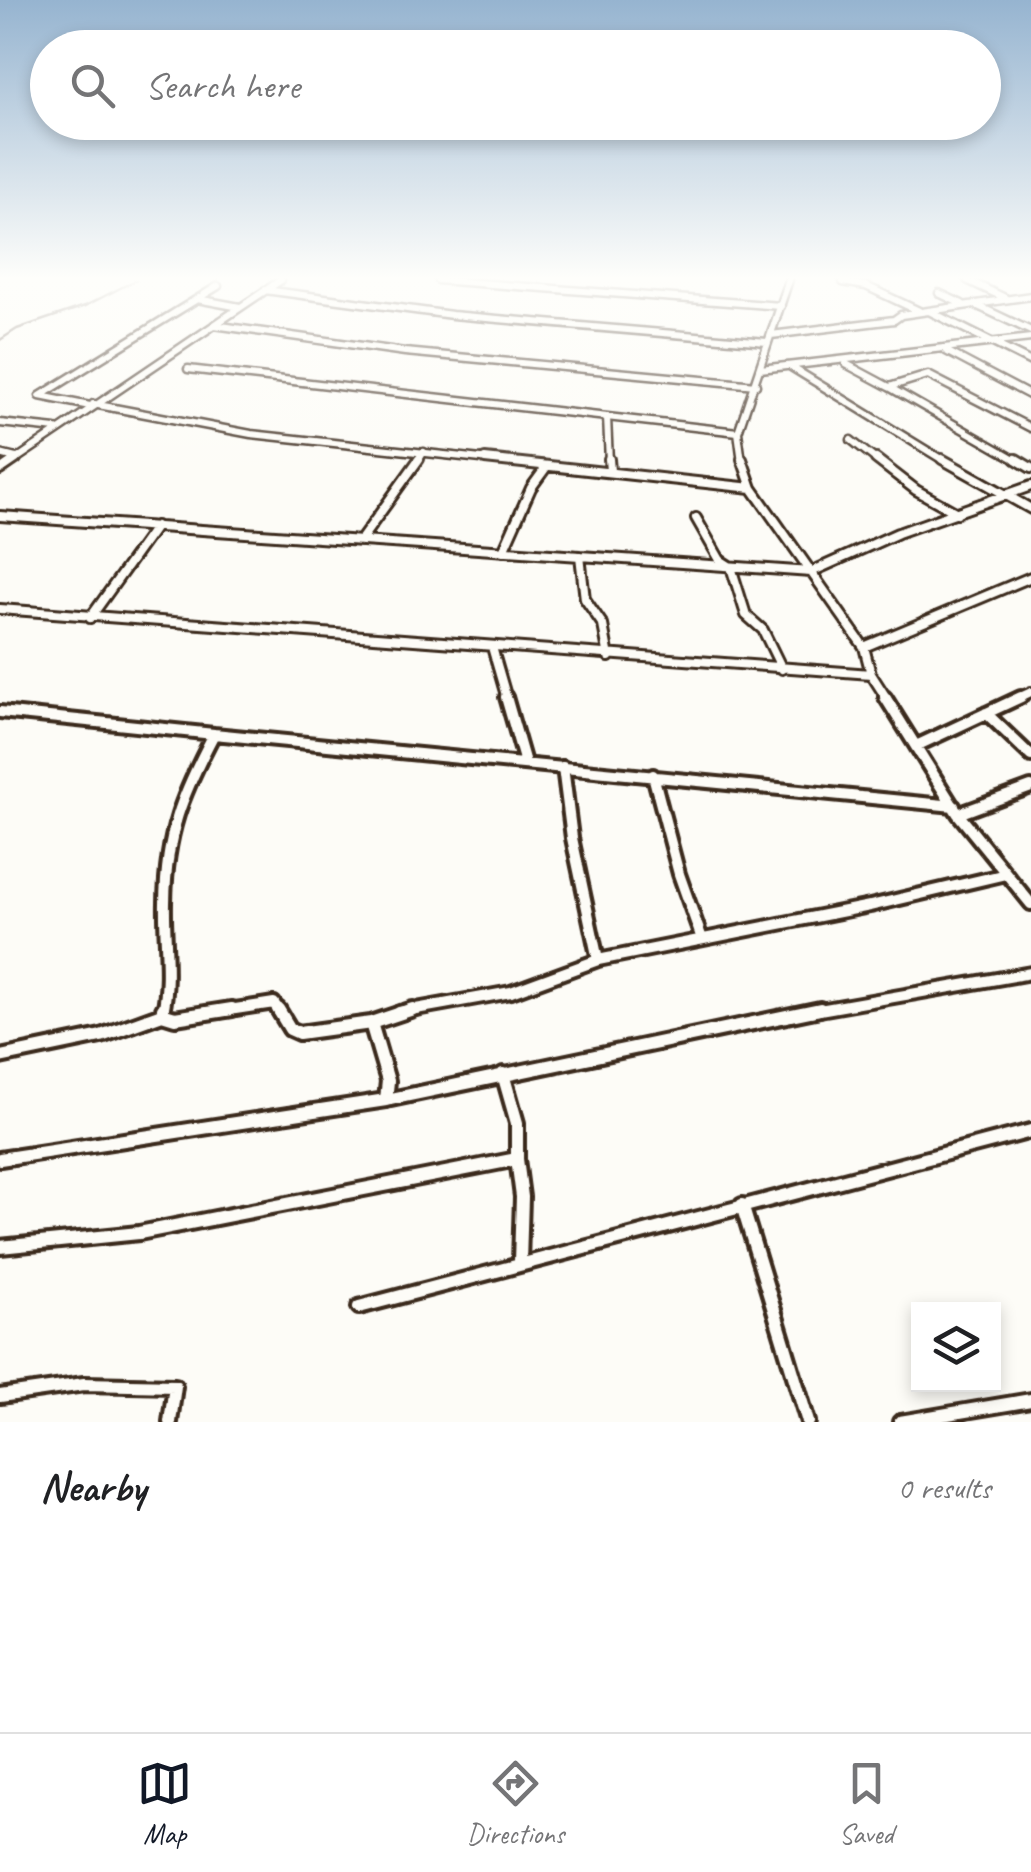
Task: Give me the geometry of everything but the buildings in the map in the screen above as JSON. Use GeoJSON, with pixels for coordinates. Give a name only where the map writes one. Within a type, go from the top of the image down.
{"type":"FeatureCollection","features":[{"type":"Feature","properties":{"kind":"street"},"geometry":{"type":"LineString","coordinates":[[120,346],[40,396],[250,434],[752,488]]}},
{"type":"Feature","properties":{"kind":"street"},"geometry":{"type":"LineString","coordinates":[[0,470],[181,346]]}},
{"type":"Feature","properties":{"kind":"street"},"geometry":{"type":"LineString","coordinates":[[364,346],[756,385]]}},
{"type":"Feature","properties":{"kind":"street"},"geometry":{"type":"LineString","coordinates":[[767,346],[738,432],[740,456],[752,488],[864,647],[871,674],[956,810],[1031,904]]}},
{"type":"Feature","properties":{"kind":"street"},"geometry":{"type":"LineString","coordinates":[[760,369],[846,362],[907,350],[976,346]]}},
{"type":"Feature","properties":{"kind":"street"},"geometry":{"type":"LineString","coordinates":[[1001,346],[1031,362]]}},
{"type":"Feature","properties":{"kind":"street"},"geometry":{"type":"LineString","coordinates":[[944,350],[1031,396]]}},
{"type":"Feature","properties":{"kind":"street"},"geometry":{"type":"LineString","coordinates":[[846,362],[1031,468]]}},
{"type":"Feature","properties":{"kind":"street"},"geometry":{"type":"LineString","coordinates":[[792,366],[1031,508]]}},
{"type":"Feature","properties":{"kind":"street"},"geometry":{"type":"LineString","coordinates":[[188,369],[738,432]]}},
{"type":"Feature","properties":{"kind":"street"},"geometry":{"type":"LineString","coordinates":[[889,387],[928,375],[1031,428]]}},
{"type":"Feature","properties":{"kind":"street"},"geometry":{"type":"LineString","coordinates":[[606,417],[610,471]]}},
{"type":"Feature","properties":{"kind":"street"},"geometry":{"type":"LineString","coordinates":[[0,422],[58,429]]}},
{"type":"Feature","properties":{"kind":"street"},"geometry":{"type":"LineString","coordinates":[[851,440],[916,490],[957,513]]}},
{"type":"Feature","properties":{"kind":"street"},"geometry":{"type":"LineString","coordinates":[[360,541],[424,452]]}},
{"type":"Feature","properties":{"kind":"street"},"geometry":{"type":"LineString","coordinates":[[0,454],[16,458]]}},
{"type":"Feature","properties":{"kind":"street"},"geometry":{"type":"LineString","coordinates":[[502,551],[531,488],[548,466]]}},
{"type":"Feature","properties":{"kind":"street"},"geometry":{"type":"LineString","coordinates":[[0,516],[811,572],[898,533],[1031,486]]}},
{"type":"Feature","properties":{"kind":"street"},"geometry":{"type":"LineString","coordinates":[[696,518],[720,560],[731,567],[746,616],[763,630],[782,670]]}},
{"type":"Feature","properties":{"kind":"street"},"geometry":{"type":"LineString","coordinates":[[90,618],[156,526]]}},
{"type":"Feature","properties":{"kind":"street"},"geometry":{"type":"LineString","coordinates":[[580,556],[585,599],[603,625],[609,657]]}},
{"type":"Feature","properties":{"kind":"street"},"geometry":{"type":"LineString","coordinates":[[864,647],[1031,577]]}},
{"type":"Feature","properties":{"kind":"street"},"geometry":{"type":"LineString","coordinates":[[0,610],[871,674]]}},
{"type":"Feature","properties":{"kind":"street"},"geometry":{"type":"LineString","coordinates":[[492,647],[525,763]]}},
{"type":"Feature","properties":{"kind":"street"},"geometry":{"type":"LineString","coordinates":[[916,746],[1031,692]]}},
{"type":"Feature","properties":{"kind":"street"},"geometry":{"type":"LineString","coordinates":[[0,712],[652,775],[956,810],[1030,788]]}},
{"type":"Feature","properties":{"kind":"street"},"geometry":{"type":"LineString","coordinates":[[986,713],[1031,756]]}},
{"type":"Feature","properties":{"kind":"street"},"geometry":{"type":"LineString","coordinates":[[0,1057],[101,1036],[145,1024],[162,1014],[167,994],[165,901],[171,839],[182,795],[214,734]]}},
{"type":"Feature","properties":{"kind":"street"},"geometry":{"type":"LineString","coordinates":[[563,767],[572,838],[598,960]]}},
{"type":"Feature","properties":{"kind":"street"},"geometry":{"type":"LineString","coordinates":[[652,775],[679,874],[702,939]]}},
{"type":"Feature","properties":{"kind":"street"},"geometry":{"type":"LineString","coordinates":[[162,1014],[176,1018],[274,1003],[290,1030],[299,1033],[371,1023],[398,1012],[455,1005],[532,987],[598,960],[870,906],[1006,874]]}},
{"type":"Feature","properties":{"kind":"street"},"geometry":{"type":"LineString","coordinates":[[0,1159],[386,1100],[841,1006],[1031,973]]}},
{"type":"Feature","properties":{"kind":"street"},"geometry":{"type":"LineString","coordinates":[[371,1023],[388,1081],[386,1100]]}},
{"type":"Feature","properties":{"kind":"street"},"geometry":{"type":"LineString","coordinates":[[503,1074],[517,1124],[522,1196],[520,1262]]}},
{"type":"Feature","properties":{"kind":"street"},"geometry":{"type":"LineString","coordinates":[[359,1306],[1031,1131]]}},
{"type":"Feature","properties":{"kind":"street"},"geometry":{"type":"LineString","coordinates":[[0,1248],[140,1234],[518,1160]]}},
{"type":"Feature","properties":{"kind":"street"},"geometry":{"type":"LineString","coordinates":[[742,1206],[808,1422]]}},
{"type":"Feature","properties":{"kind":"street"},"geometry":{"type":"LineString","coordinates":[[0,1396],[84,1384],[175,1386],[170,1422]]}},
{"type":"Feature","properties":{"kind":"street"},"geometry":{"type":"LineString","coordinates":[[900,1422],[1031,1400]]}}]}
